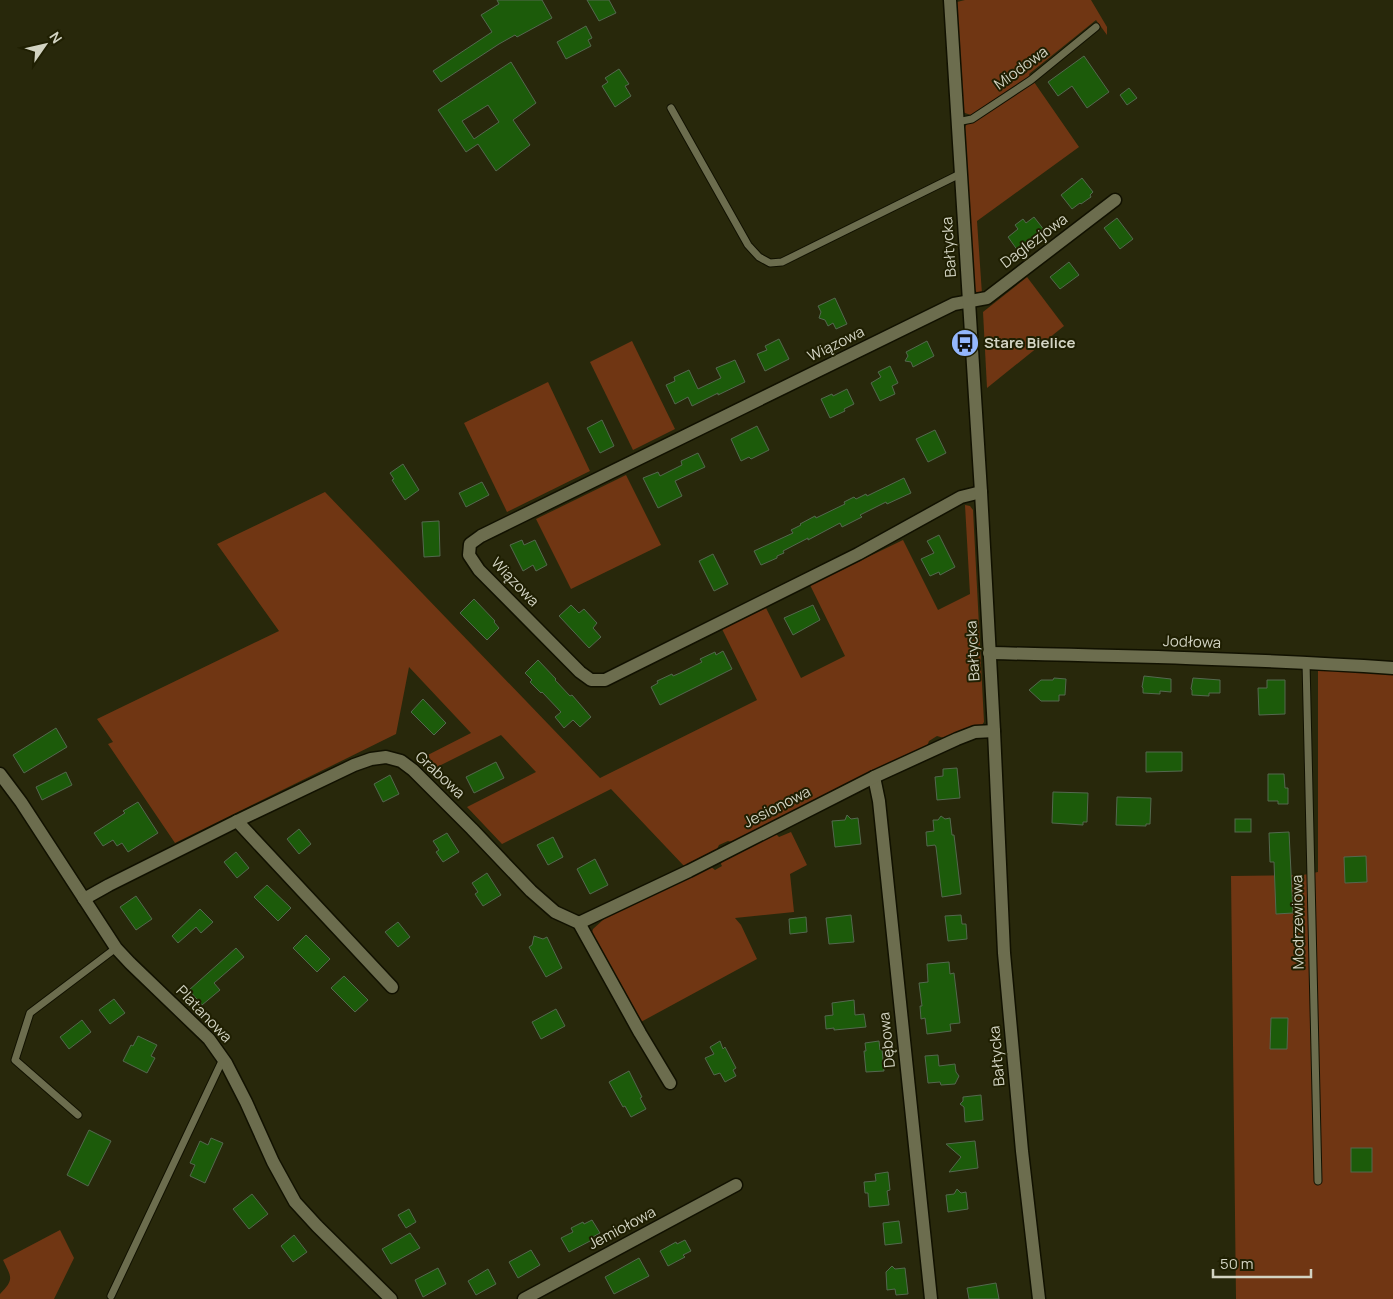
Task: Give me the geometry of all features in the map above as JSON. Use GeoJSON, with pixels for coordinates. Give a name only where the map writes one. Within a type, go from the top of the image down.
{"type":"FeatureCollection","features":[{"type":"Feature","properties":{"kind":"street","name":"Bałtycka"},"geometry":{"type":"LineString","coordinates":[[950,0],[981,492],[1004,953],[1022,1152],[1039,1299]]}},
{"type":"Feature","properties":{"kind":"street","name":"Daglezjowa"},"geometry":{"type":"LineString","coordinates":[[970,301],[987,298],[1115,200]]}},
{"type":"Feature","properties":{"kind":"street","name":"Wiązowa"},"geometry":{"type":"LineString","coordinates":[[970,301],[954,304],[481,536],[470,544],[469,555],[479,570],[580,672],[590,680],[605,680],[858,554],[961,497],[981,492]]}},
{"type":"Feature","properties":{"kind":"street","name":"Jodłowa"},"geometry":{"type":"LineString","coordinates":[[989,653],[1306,662],[1393,668]]}},
{"type":"Feature","properties":{"kind":"street","name":"Jesionowa"},"geometry":{"type":"LineString","coordinates":[[579,923],[688,871],[874,777],[975,732],[994,731]]}},
{"type":"Feature","properties":{"kind":"street","name":"Grabowa"},"geometry":{"type":"LineString","coordinates":[[84,900],[109,885],[237,821],[354,765],[371,759],[386,757],[401,761],[413,770],[466,822],[531,891],[555,912],[579,923]]}},
{"type":"Feature","properties":{"kind":"street","name":"Platanowa"},"geometry":{"type":"LineString","coordinates":[[0,774],[21,802],[116,948],[130,964],[209,1039],[223,1058],[246,1102],[273,1162],[295,1202],[391,1299]]}},
{"type":"Feature","properties":{"kind":"street","name":"Dębowa"},"geometry":{"type":"LineString","coordinates":[[874,777],[879,801],[931,1299]]}},
{"type":"Feature","properties":{"kind":"street"},"geometry":{"type":"LineString","coordinates":[[237,821],[392,987]]}},
{"type":"Feature","properties":{"kind":"street"},"geometry":{"type":"LineString","coordinates":[[579,923],[670,1083]]}},
{"type":"Feature","properties":{"kind":"street","name":"Jemiołowa"},"geometry":{"type":"LineString","coordinates":[[524,1299],[736,1185]]}},
{"type":"Feature","properties":{"kind":"lane","name":"Miodowa"},"geometry":{"type":"LineString","coordinates":[[957,122],[972,118],[1031,80],[1096,27]]}},
{"type":"Feature","properties":{"kind":"lane"},"geometry":{"type":"LineString","coordinates":[[671,108],[748,245],[759,257],[770,263],[782,262],[960,174]]}},
{"type":"Feature","properties":{"kind":"lane","name":"Modrzewiowa"},"geometry":{"type":"LineString","coordinates":[[1306,662],[1318,1181]]}},
{"type":"Feature","properties":{"kind":"lane"},"geometry":{"type":"LineString","coordinates":[[78,1115],[15,1060],[30,1013],[116,948]]}},
{"type":"Feature","properties":{"kind":"lane"},"geometry":{"type":"LineString","coordinates":[[111,1296],[223,1058]]}},
{"type":"Feature","properties":{"kind":"shaded area"},"geometry":{"type":"Polygon","coordinates":[[[965,0],[1091,0],[1107,27],[1107,35],[1096,20],[1029,74],[1031,78],[971,115],[962,111],[957,2],[965,0]]]}},
{"type":"Feature","properties":{"kind":"shaded area"},"geometry":{"type":"Polygon","coordinates":[[[1034,82],[1079,147],[977,221],[982,294],[978,294],[974,289],[963,130],[967,124],[1034,82]]]}},
{"type":"Feature","properties":{"kind":"shaded area"},"geometry":{"type":"Polygon","coordinates":[[[1027,277],[1064,326],[987,388],[983,312],[1027,277]]]}},
{"type":"Feature","properties":{"kind":"shaded area"},"geometry":{"type":"Polygon","coordinates":[[[632,341],[675,429],[633,450],[590,362],[632,341]]]}},
{"type":"Feature","properties":{"kind":"shaded area"},"geometry":{"type":"Polygon","coordinates":[[[548,382],[590,471],[507,512],[464,423],[548,382]]]}},
{"type":"Feature","properties":{"kind":"shaded area"},"geometry":{"type":"Polygon","coordinates":[[[626,475],[661,545],[571,589],[536,519],[626,475]]]}},
{"type":"Feature","properties":{"kind":"shaded area"},"geometry":{"type":"Polygon","coordinates":[[[325,492],[600,778],[757,700],[722,629],[766,608],[801,678],[845,656],[810,585],[903,540],[938,610],[970,594],[965,505],[970,506],[973,510],[984,722],[982,725],[944,738],[937,736],[929,741],[927,746],[732,842],[728,841],[719,845],[717,849],[684,866],[611,789],[502,844],[467,807],[536,772],[501,735],[431,770],[420,759],[471,733],[409,667],[396,734],[175,843],[108,744],[113,742],[97,719],[279,631],[217,544],[325,492]]]}},
{"type":"Feature","properties":{"kind":"shaded area"},"geometry":{"type":"Polygon","coordinates":[[[1318,669],[1393,672],[1393,1299],[1236,1299],[1231,876],[1303,875],[1318,872],[1318,669]]]}},
{"type":"Feature","properties":{"kind":"shaded area"},"geometry":{"type":"Polygon","coordinates":[[[791,832],[807,865],[790,874],[794,912],[735,918],[741,925],[757,959],[639,1023],[591,936],[593,929],[604,919],[709,865],[715,870],[722,866],[722,859],[772,833],[779,837],[791,832]]]}},
{"type":"Feature","properties":{"kind":"shaded area"},"geometry":{"type":"Polygon","coordinates":[[[60,1230],[74,1258],[54,1299],[0,1299],[0,1294],[10,1281],[10,1274],[3,1260],[60,1230]]]}},
{"type":"Feature","properties":{"kind":"building"},"geometry":{"type":"Polygon","coordinates":[[[497,0],[542,0],[552,18],[517,37],[515,35],[499,44],[441,82],[433,71],[492,32],[481,15],[499,4],[497,0]]]}},
{"type":"Feature","properties":{"kind":"building"},"geometry":{"type":"Polygon","coordinates":[[[587,0],[609,0],[616,13],[599,21],[587,0]]]}},
{"type":"Feature","properties":{"kind":"building"},"geometry":{"type":"Polygon","coordinates":[[[586,26],[592,38],[588,40],[591,46],[566,59],[557,42],[586,26]]]}},
{"type":"Feature","properties":{"kind":"building"},"geometry":{"type":"Polygon","coordinates":[[[1084,56],[1109,92],[1087,108],[1072,86],[1058,96],[1048,82],[1084,56]]]}},
{"type":"Feature","properties":{"kind":"building"},"geometry":{"type":"Polygon","coordinates":[[[511,62],[536,103],[513,120],[530,145],[496,171],[478,144],[466,152],[438,110],[511,62]],[[488,105],[462,121],[474,139],[499,122],[488,105]]]}},
{"type":"Feature","properties":{"kind":"building"},"geometry":{"type":"Polygon","coordinates":[[[619,69],[629,84],[625,86],[631,96],[615,107],[602,86],[608,82],[605,78],[619,69]]]}},
{"type":"Feature","properties":{"kind":"building"},"geometry":{"type":"Polygon","coordinates":[[[1129,88],[1137,98],[1127,105],[1120,95],[1129,88]]]}},
{"type":"Feature","properties":{"kind":"building"},"geometry":{"type":"Polygon","coordinates":[[[1082,178],[1093,192],[1090,195],[1091,197],[1072,209],[1061,195],[1082,178]]]}},
{"type":"Feature","properties":{"kind":"building"},"geometry":{"type":"Polygon","coordinates":[[[1034,217],[1045,231],[1018,251],[1008,237],[1018,229],[1015,225],[1023,219],[1026,223],[1034,217]]]}},
{"type":"Feature","properties":{"kind":"building"},"geometry":{"type":"Polygon","coordinates":[[[1117,218],[1133,239],[1120,249],[1104,228],[1117,218]]]}},
{"type":"Feature","properties":{"kind":"building"},"geometry":{"type":"Polygon","coordinates":[[[1069,262],[1079,275],[1060,289],[1050,277],[1069,262]]]}},
{"type":"Feature","properties":{"kind":"building"},"geometry":{"type":"Polygon","coordinates":[[[835,298],[847,324],[836,329],[833,323],[828,326],[825,320],[819,318],[821,312],[818,306],[835,298]]]}},
{"type":"Feature","properties":{"kind":"building"},"geometry":{"type":"Polygon","coordinates":[[[779,339],[789,359],[765,371],[757,354],[767,350],[765,346],[779,339]]]}},
{"type":"Feature","properties":{"kind":"building"},"geometry":{"type":"Polygon","coordinates":[[[927,341],[934,356],[913,367],[911,362],[905,361],[908,356],[906,352],[927,341]]]}},
{"type":"Feature","properties":{"kind":"building"},"geometry":{"type":"Polygon","coordinates":[[[735,360],[745,382],[692,406],[688,397],[675,404],[666,385],[675,381],[674,377],[689,370],[698,389],[721,378],[716,368],[735,360]]]}},
{"type":"Feature","properties":{"kind":"building"},"geometry":{"type":"Polygon","coordinates":[[[890,366],[898,383],[892,386],[895,394],[880,401],[871,383],[881,377],[878,372],[890,366]]]}},
{"type":"Feature","properties":{"kind":"building"},"geometry":{"type":"Polygon","coordinates":[[[847,389],[854,404],[844,409],[845,411],[830,418],[821,399],[832,394],[833,396],[847,389]]]}},
{"type":"Feature","properties":{"kind":"building"},"geometry":{"type":"Polygon","coordinates":[[[602,420],[614,446],[600,453],[587,428],[602,420]]]}},
{"type":"Feature","properties":{"kind":"building"},"geometry":{"type":"Polygon","coordinates":[[[757,426],[769,450],[751,459],[749,457],[741,461],[731,439],[757,426]]]}},
{"type":"Feature","properties":{"kind":"building"},"geometry":{"type":"Polygon","coordinates":[[[935,430],[946,453],[928,462],[916,439],[935,430]]]}},
{"type":"Feature","properties":{"kind":"building"},"geometry":{"type":"Polygon","coordinates":[[[698,453],[705,467],[675,481],[682,496],[658,508],[643,478],[658,472],[660,476],[682,465],[681,461],[698,453]]]}},
{"type":"Feature","properties":{"kind":"building"},"geometry":{"type":"Polygon","coordinates":[[[403,464],[419,490],[405,500],[392,480],[394,479],[390,473],[403,464]]]}},
{"type":"Feature","properties":{"kind":"building"},"geometry":{"type":"Polygon","coordinates":[[[904,478],[911,493],[887,504],[886,502],[860,515],[862,517],[842,527],[840,523],[808,540],[808,538],[783,551],[784,553],[777,556],[777,558],[761,565],[754,551],[793,533],[791,530],[800,524],[845,504],[844,502],[854,497],[856,499],[866,494],[867,496],[904,478]]]}},
{"type":"Feature","properties":{"kind":"building"},"geometry":{"type":"Polygon","coordinates":[[[482,482],[489,495],[466,507],[459,493],[482,482]]]}},
{"type":"Feature","properties":{"kind":"building"},"geometry":{"type":"Polygon","coordinates":[[[439,521],[440,556],[424,557],[422,522],[439,521]]]}},
{"type":"Feature","properties":{"kind":"building"},"geometry":{"type":"Polygon","coordinates":[[[939,535],[955,567],[940,575],[939,572],[930,576],[921,559],[934,553],[927,541],[939,535]]]}},
{"type":"Feature","properties":{"kind":"building"},"geometry":{"type":"Polygon","coordinates":[[[522,540],[524,545],[535,540],[547,565],[536,571],[533,565],[523,571],[510,545],[522,540]]]}},
{"type":"Feature","properties":{"kind":"building"},"geometry":{"type":"Polygon","coordinates":[[[713,554],[728,584],[714,591],[699,561],[713,554]]]}},
{"type":"Feature","properties":{"kind":"building"},"geometry":{"type":"Polygon","coordinates":[[[474,599],[495,621],[499,628],[487,640],[460,613],[474,599]]]}},
{"type":"Feature","properties":{"kind":"building"},"geometry":{"type":"Polygon","coordinates":[[[571,605],[579,613],[584,609],[597,623],[593,628],[601,637],[589,648],[559,616],[571,605]]]}},
{"type":"Feature","properties":{"kind":"building"},"geometry":{"type":"Polygon","coordinates":[[[813,605],[820,620],[793,635],[784,618],[813,605]]]}},
{"type":"Feature","properties":{"kind":"building"},"geometry":{"type":"Polygon","coordinates":[[[723,651],[732,669],[660,705],[651,687],[658,683],[657,681],[672,674],[673,676],[702,662],[700,659],[715,652],[716,655],[723,651]]]}},
{"type":"Feature","properties":{"kind":"building"},"geometry":{"type":"Polygon","coordinates":[[[538,660],[591,717],[580,727],[573,720],[564,728],[555,717],[561,712],[530,682],[532,680],[525,673],[538,660]]]}},
{"type":"Feature","properties":{"kind":"building"},"geometry":{"type":"Polygon","coordinates":[[[1144,676],[1171,679],[1171,692],[1160,691],[1160,694],[1143,693],[1144,676]]]}},
{"type":"Feature","properties":{"kind":"building"},"geometry":{"type":"Polygon","coordinates":[[[1054,678],[1066,679],[1065,695],[1059,695],[1059,701],[1041,701],[1029,690],[1041,680],[1053,680],[1054,678]]]}},
{"type":"Feature","properties":{"kind":"building"},"geometry":{"type":"Polygon","coordinates":[[[1193,678],[1220,680],[1220,693],[1209,693],[1209,696],[1192,695],[1193,678]]]}},
{"type":"Feature","properties":{"kind":"building"},"geometry":{"type":"Polygon","coordinates":[[[1267,680],[1285,680],[1285,714],[1259,715],[1258,688],[1267,688],[1267,680]]]}},
{"type":"Feature","properties":{"kind":"building"},"geometry":{"type":"Polygon","coordinates":[[[423,699],[446,723],[434,735],[411,712],[423,699]]]}},
{"type":"Feature","properties":{"kind":"building"},"geometry":{"type":"Polygon","coordinates":[[[56,728],[67,747],[24,773],[13,755],[56,728]]]}},
{"type":"Feature","properties":{"kind":"building"},"geometry":{"type":"Polygon","coordinates":[[[1146,752],[1182,752],[1182,771],[1146,772],[1146,752]]]}},
{"type":"Feature","properties":{"kind":"building"},"geometry":{"type":"Polygon","coordinates":[[[496,762],[504,778],[474,793],[466,777],[496,762]]]}},
{"type":"Feature","properties":{"kind":"building"},"geometry":{"type":"Polygon","coordinates":[[[957,768],[960,798],[937,800],[935,777],[943,776],[943,769],[957,768]]]}},
{"type":"Feature","properties":{"kind":"building"},"geometry":{"type":"Polygon","coordinates":[[[66,772],[72,785],[42,800],[36,787],[66,772]]]}},
{"type":"Feature","properties":{"kind":"building"},"geometry":{"type":"Polygon","coordinates":[[[1268,774],[1284,774],[1285,788],[1288,788],[1288,804],[1268,801],[1268,774]]]}},
{"type":"Feature","properties":{"kind":"building"},"geometry":{"type":"Polygon","coordinates":[[[390,775],[399,794],[383,802],[374,784],[390,775]]]}},
{"type":"Feature","properties":{"kind":"building"},"geometry":{"type":"Polygon","coordinates":[[[1053,792],[1088,793],[1087,822],[1083,822],[1083,825],[1052,823],[1053,792]]]}},
{"type":"Feature","properties":{"kind":"building"},"geometry":{"type":"Polygon","coordinates":[[[1117,797],[1151,798],[1150,824],[1146,824],[1146,826],[1116,825],[1117,797]]]}},
{"type":"Feature","properties":{"kind":"building"},"geometry":{"type":"Polygon","coordinates":[[[138,802],[158,833],[128,852],[122,843],[117,846],[113,840],[103,846],[94,833],[125,813],[123,811],[138,802]]]}},
{"type":"Feature","properties":{"kind":"building"},"geometry":{"type":"Polygon","coordinates":[[[847,815],[851,819],[858,818],[861,844],[835,847],[832,821],[845,820],[847,815]]]}},
{"type":"Feature","properties":{"kind":"building"},"geometry":{"type":"Polygon","coordinates":[[[941,816],[945,819],[950,818],[952,835],[954,835],[961,894],[942,897],[936,847],[935,845],[927,846],[926,832],[934,831],[933,820],[938,820],[941,816]]]}},
{"type":"Feature","properties":{"kind":"building"},"geometry":{"type":"Polygon","coordinates":[[[1235,819],[1251,819],[1251,832],[1235,832],[1235,819]]]}},
{"type":"Feature","properties":{"kind":"building"},"geometry":{"type":"Polygon","coordinates":[[[299,829],[311,844],[299,854],[287,839],[299,829]]]}},
{"type":"Feature","properties":{"kind":"building"},"geometry":{"type":"Polygon","coordinates":[[[1289,832],[1293,913],[1276,914],[1274,862],[1270,862],[1269,833],[1289,832]]]}},
{"type":"Feature","properties":{"kind":"building"},"geometry":{"type":"Polygon","coordinates":[[[447,833],[459,852],[443,862],[436,852],[439,850],[433,841],[447,833]]]}},
{"type":"Feature","properties":{"kind":"building"},"geometry":{"type":"Polygon","coordinates":[[[553,837],[563,857],[548,865],[537,845],[553,837]]]}},
{"type":"Feature","properties":{"kind":"building"},"geometry":{"type":"Polygon","coordinates":[[[236,852],[249,868],[237,878],[224,862],[236,852]]]}},
{"type":"Feature","properties":{"kind":"building"},"geometry":{"type":"Polygon","coordinates":[[[1366,856],[1367,882],[1345,883],[1344,857],[1366,856]]]}},
{"type":"Feature","properties":{"kind":"building"},"geometry":{"type":"Polygon","coordinates":[[[595,859],[608,885],[590,894],[577,869],[595,859]]]}},
{"type":"Feature","properties":{"kind":"building"},"geometry":{"type":"Polygon","coordinates":[[[487,873],[501,895],[483,906],[475,894],[478,892],[472,883],[487,873]]]}},
{"type":"Feature","properties":{"kind":"building"},"geometry":{"type":"Polygon","coordinates":[[[267,885],[291,908],[278,921],[254,897],[267,885]]]}},
{"type":"Feature","properties":{"kind":"building"},"geometry":{"type":"Polygon","coordinates":[[[136,896],[152,919],[136,930],[120,907],[136,896]]]}},
{"type":"Feature","properties":{"kind":"building"},"geometry":{"type":"Polygon","coordinates":[[[200,909],[213,922],[201,933],[196,927],[178,943],[172,936],[200,909]]]}},
{"type":"Feature","properties":{"kind":"building"},"geometry":{"type":"Polygon","coordinates":[[[851,915],[854,942],[829,944],[826,918],[851,915]]]}},
{"type":"Feature","properties":{"kind":"building"},"geometry":{"type":"Polygon","coordinates":[[[961,915],[962,924],[966,924],[967,939],[948,941],[945,916],[961,915]]]}},
{"type":"Feature","properties":{"kind":"building"},"geometry":{"type":"Polygon","coordinates":[[[806,917],[807,932],[790,934],[789,919],[806,917]]]}},
{"type":"Feature","properties":{"kind":"building"},"geometry":{"type":"Polygon","coordinates":[[[398,922],[410,937],[398,947],[385,932],[398,922]]]}},
{"type":"Feature","properties":{"kind":"building"},"geometry":{"type":"Polygon","coordinates":[[[306,935],[330,959],[317,972],[293,948],[306,935]]]}},
{"type":"Feature","properties":{"kind":"building"},"geometry":{"type":"Polygon","coordinates":[[[534,936],[543,939],[547,937],[562,968],[546,977],[529,947],[532,945],[534,936]]]}},
{"type":"Feature","properties":{"kind":"building"},"geometry":{"type":"Polygon","coordinates":[[[236,948],[244,957],[214,983],[220,990],[202,1005],[189,990],[236,948]]]}},
{"type":"Feature","properties":{"kind":"building"},"geometry":{"type":"Polygon","coordinates":[[[949,962],[950,974],[954,973],[960,1023],[950,1024],[951,1031],[927,1034],[925,1018],[921,1019],[920,1006],[922,1006],[919,983],[928,982],[927,964],[949,962]]]}},
{"type":"Feature","properties":{"kind":"building"},"geometry":{"type":"Polygon","coordinates":[[[344,976],[368,1000],[355,1012],[331,988],[344,976]]]}},
{"type":"Feature","properties":{"kind":"building"},"geometry":{"type":"Polygon","coordinates":[[[114,999],[125,1013],[110,1024],[99,1010],[114,999]]]}},
{"type":"Feature","properties":{"kind":"building"},"geometry":{"type":"Polygon","coordinates":[[[854,1000],[855,1015],[864,1014],[866,1027],[826,1029],[825,1016],[833,1015],[832,1003],[854,1000]]]}},
{"type":"Feature","properties":{"kind":"building"},"geometry":{"type":"Polygon","coordinates":[[[556,1009],[565,1026],[541,1039],[532,1022],[556,1009]]]}},
{"type":"Feature","properties":{"kind":"building"},"geometry":{"type":"Polygon","coordinates":[[[1271,1018],[1288,1018],[1287,1049],[1270,1049],[1271,1018]]]}},
{"type":"Feature","properties":{"kind":"building"},"geometry":{"type":"Polygon","coordinates":[[[82,1020],[91,1032],[69,1049],[60,1037],[82,1020]]]}},
{"type":"Feature","properties":{"kind":"building"},"geometry":{"type":"Polygon","coordinates":[[[138,1036],[157,1045],[151,1056],[155,1058],[147,1073],[123,1061],[138,1036]]]}},
{"type":"Feature","properties":{"kind":"building"},"geometry":{"type":"Polygon","coordinates":[[[720,1041],[736,1068],[733,1070],[736,1076],[725,1082],[720,1073],[714,1075],[705,1058],[714,1054],[710,1047],[720,1041]]]}},
{"type":"Feature","properties":{"kind":"building"},"geometry":{"type":"Polygon","coordinates":[[[879,1041],[880,1050],[882,1049],[884,1071],[866,1072],[865,1043],[879,1041]]]}},
{"type":"Feature","properties":{"kind":"building"},"geometry":{"type":"Polygon","coordinates":[[[938,1055],[939,1066],[955,1064],[956,1072],[959,1076],[955,1084],[941,1085],[940,1082],[928,1083],[925,1056],[938,1055]]]}},
{"type":"Feature","properties":{"kind":"building"},"geometry":{"type":"Polygon","coordinates":[[[629,1071],[646,1109],[631,1117],[609,1082],[629,1071]]]}},
{"type":"Feature","properties":{"kind":"building"},"geometry":{"type":"Polygon","coordinates":[[[981,1095],[983,1120],[965,1122],[964,1107],[960,1104],[963,1101],[963,1097],[981,1095]]]}},
{"type":"Feature","properties":{"kind":"building"},"geometry":{"type":"Polygon","coordinates":[[[89,1130],[111,1141],[88,1186],[67,1175],[89,1130]]]}},
{"type":"Feature","properties":{"kind":"building"},"geometry":{"type":"Polygon","coordinates":[[[211,1138],[223,1143],[205,1183],[190,1176],[195,1165],[190,1163],[200,1141],[208,1145],[211,1138]]]}},
{"type":"Feature","properties":{"kind":"building"},"geometry":{"type":"Polygon","coordinates":[[[975,1141],[978,1168],[949,1172],[961,1157],[946,1144],[975,1141]]]}},
{"type":"Feature","properties":{"kind":"building"},"geometry":{"type":"Polygon","coordinates":[[[1351,1148],[1372,1148],[1372,1172],[1351,1172],[1351,1148]]]}},
{"type":"Feature","properties":{"kind":"building"},"geometry":{"type":"Polygon","coordinates":[[[888,1172],[890,1190],[887,1191],[889,1205],[869,1207],[868,1193],[865,1193],[864,1182],[876,1181],[875,1174],[888,1172]]]}},
{"type":"Feature","properties":{"kind":"building"},"geometry":{"type":"Polygon","coordinates":[[[957,1189],[961,1193],[966,1192],[968,1209],[948,1212],[946,1195],[954,1194],[957,1189]]]}},
{"type":"Feature","properties":{"kind":"building"},"geometry":{"type":"Polygon","coordinates":[[[252,1194],[268,1214],[249,1229],[233,1209],[252,1194]]]}},
{"type":"Feature","properties":{"kind":"building"},"geometry":{"type":"Polygon","coordinates":[[[409,1209],[416,1222],[406,1228],[398,1215],[409,1209]]]}},
{"type":"Feature","properties":{"kind":"building"},"geometry":{"type":"Polygon","coordinates":[[[592,1220],[600,1233],[591,1238],[592,1240],[569,1252],[561,1238],[573,1232],[571,1228],[592,1220]]]}},
{"type":"Feature","properties":{"kind":"building"},"geometry":{"type":"Polygon","coordinates":[[[899,1221],[902,1243],[885,1245],[883,1223],[899,1221]]]}},
{"type":"Feature","properties":{"kind":"building"},"geometry":{"type":"Polygon","coordinates":[[[410,1233],[420,1248],[391,1264],[382,1249],[410,1233]]]}},
{"type":"Feature","properties":{"kind":"building"},"geometry":{"type":"Polygon","coordinates":[[[294,1235],[307,1252],[293,1262],[281,1246],[294,1235]]]}},
{"type":"Feature","properties":{"kind":"building"},"geometry":{"type":"Polygon","coordinates":[[[685,1240],[691,1251],[683,1255],[685,1257],[668,1266],[660,1251],[676,1242],[677,1244],[685,1240]]]}},
{"type":"Feature","properties":{"kind":"building"},"geometry":{"type":"Polygon","coordinates":[[[531,1250],[540,1265],[518,1278],[509,1262],[531,1250]]]}},
{"type":"Feature","properties":{"kind":"building"},"geometry":{"type":"Polygon","coordinates":[[[639,1258],[649,1276],[614,1294],[605,1277],[639,1258]]]}},
{"type":"Feature","properties":{"kind":"building"},"geometry":{"type":"Polygon","coordinates":[[[892,1266],[895,1269],[905,1268],[908,1294],[896,1295],[895,1289],[887,1290],[886,1272],[892,1266]]]}},
{"type":"Feature","properties":{"kind":"building"},"geometry":{"type":"Polygon","coordinates":[[[438,1268],[446,1284],[423,1297],[415,1280],[438,1268]]]}},
{"type":"Feature","properties":{"kind":"building"},"geometry":{"type":"Polygon","coordinates":[[[488,1269],[496,1284],[476,1295],[468,1281],[488,1269]]]}},
{"type":"Feature","properties":{"kind":"building"},"geometry":{"type":"Polygon","coordinates":[[[996,1283],[999,1299],[969,1299],[967,1288],[996,1283]]]}},
{"type":"Feature","properties":{"kind":"place","name":"Stare Bielice"},"geometry":{"type":"Point","coordinates":[965,343]}}]}
